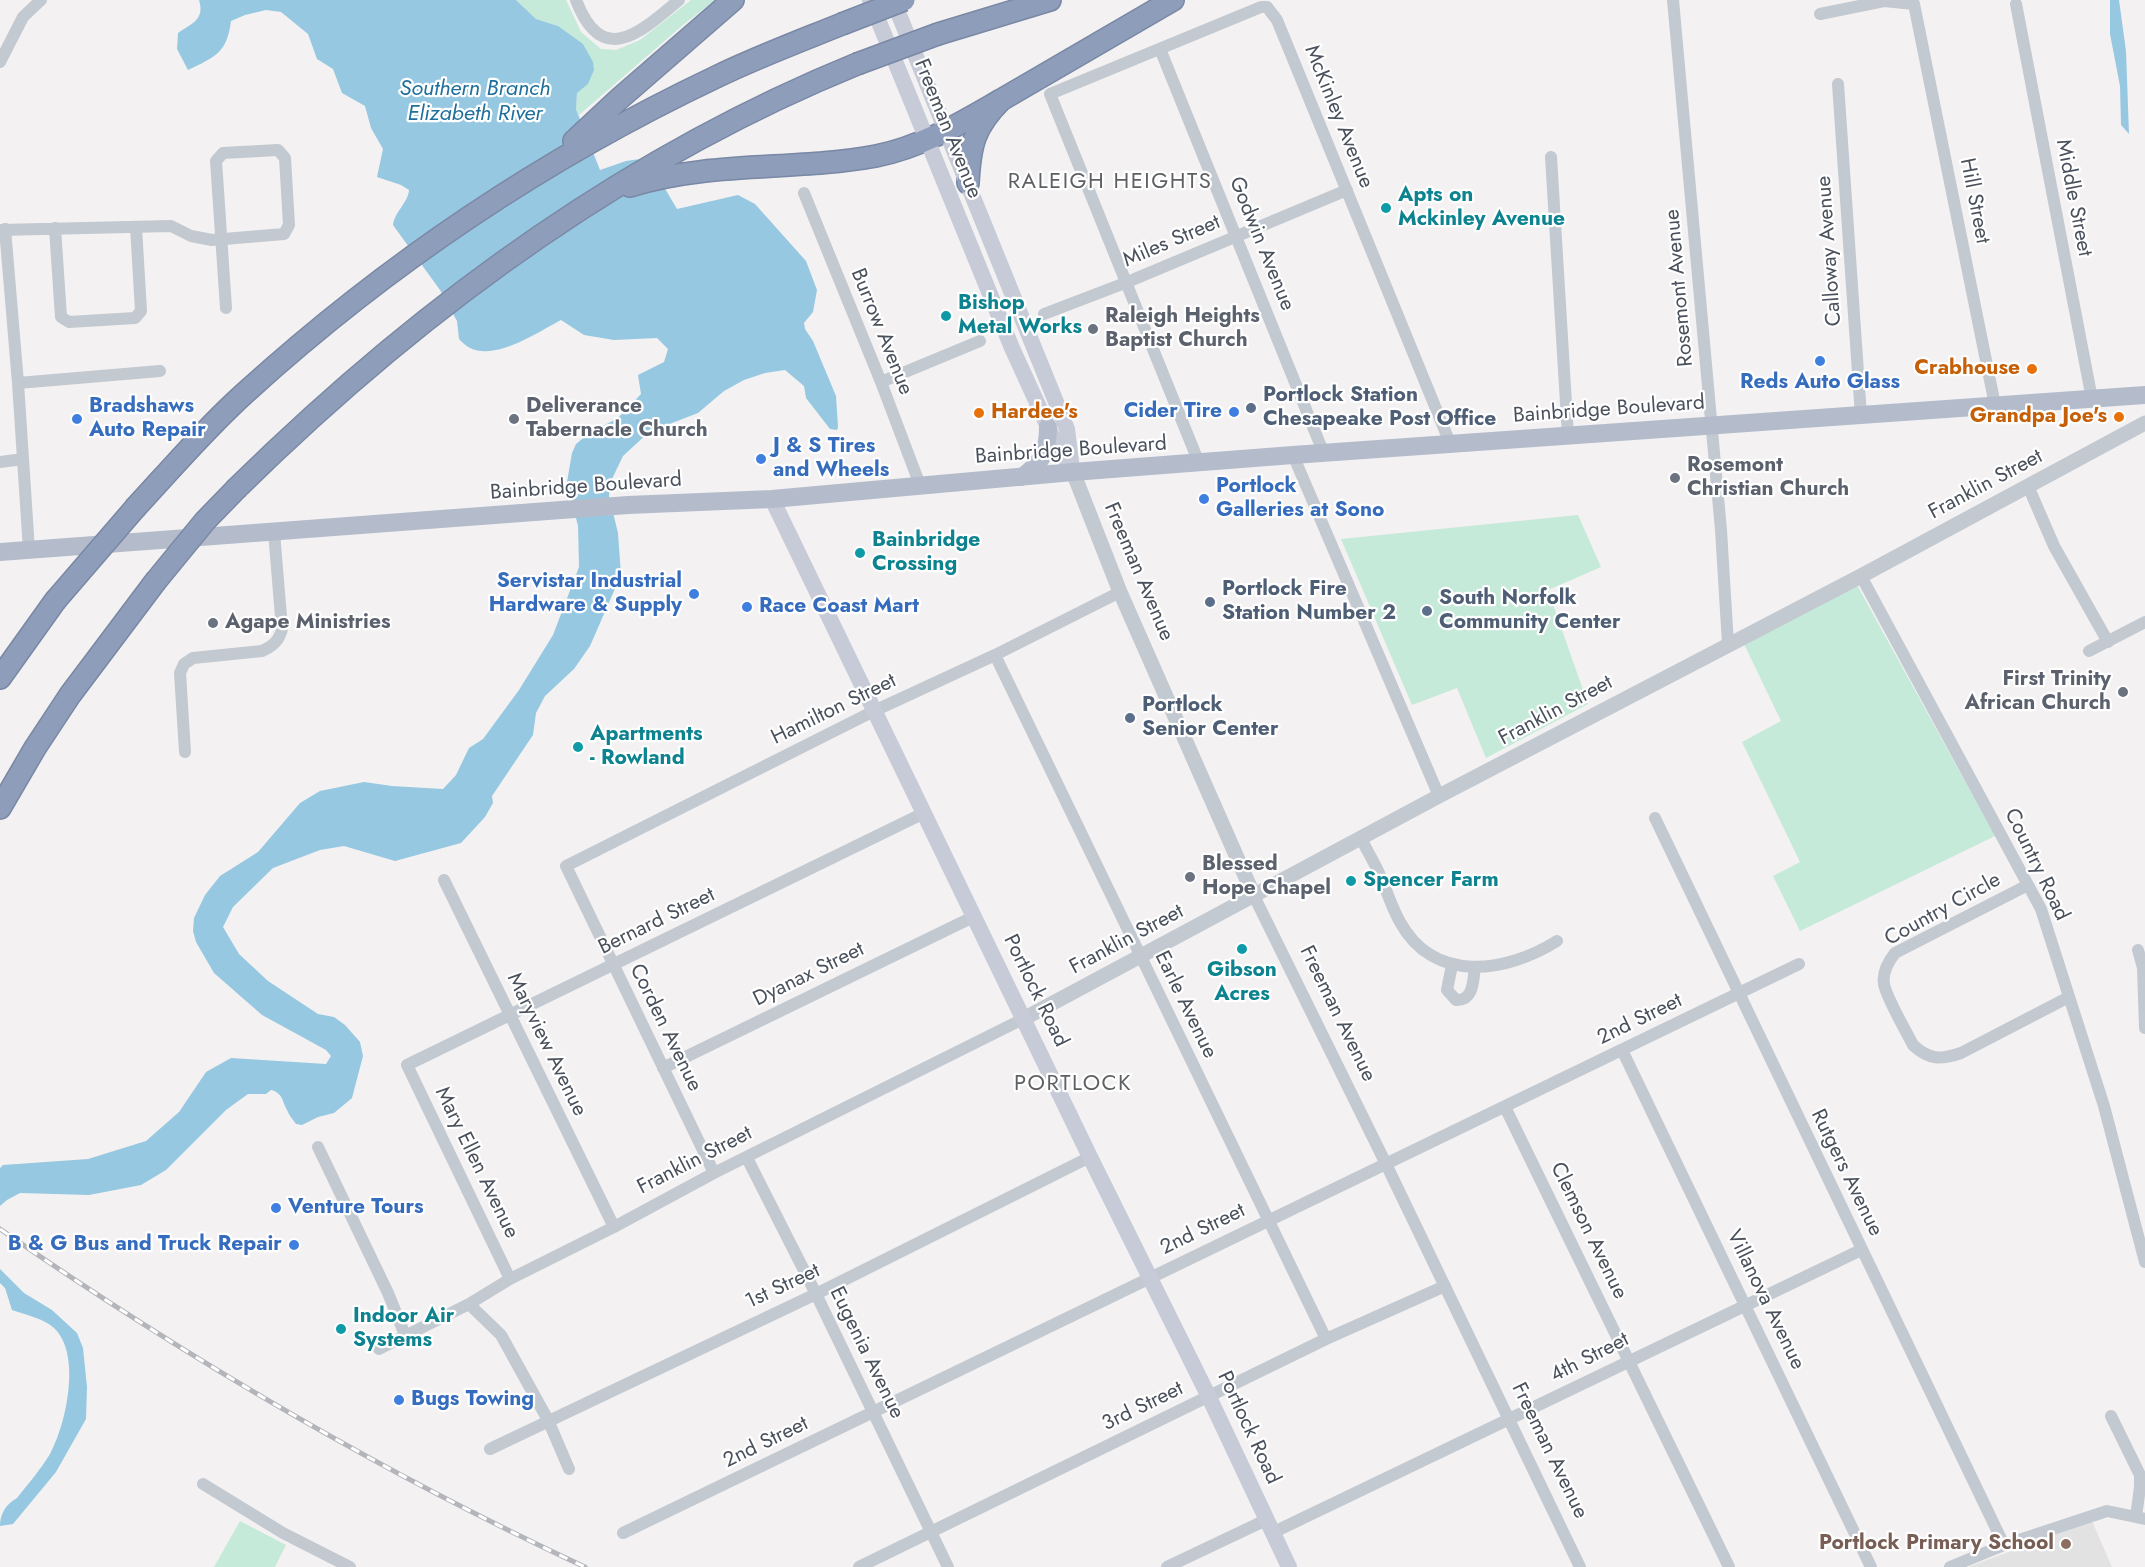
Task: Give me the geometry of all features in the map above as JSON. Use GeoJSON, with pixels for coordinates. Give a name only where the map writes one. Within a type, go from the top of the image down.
{"type":"FeatureCollection","features":[{"type":"Feature","properties":{"kind":"highway"},"geometry":{"type":"LineString","coordinates":[[605,126],[619,99],[733,0]]}},
{"type":"Feature","properties":{"kind":"highway"},"geometry":{"type":"LineString","coordinates":[[0,678],[55,601],[136,507],[244,394],[322,326],[393,271],[473,214],[605,126],[745,64],[904,0]]}},
{"type":"Feature","properties":{"kind":"highway"},"geometry":{"type":"LineString","coordinates":[[0,808],[35,748],[70,695],[154,582],[205,521],[337,393],[427,318],[527,244],[607,193],[665,157],[780,97],[856,64],[938,34],[1050,0]]}},
{"type":"Feature","properties":{"kind":"highway"},"geometry":{"type":"LineString","coordinates":[[607,193],[641,182],[677,175],[877,156],[928,141],[1173,0]]}},
{"type":"Feature","properties":{"kind":"highway"},"geometry":{"type":"LineString","coordinates":[[968,183],[973,141],[980,124],[1001,100]]}},
{"type":"Feature","properties":{"kind":"main road","name":"Freeman Avenue"},"geometry":{"type":"LineString","coordinates":[[870,0],[1012,348],[1048,427],[1073,472]]}},
{"type":"Feature","properties":{"kind":"main road","name":"Freeman Avenue"},"geometry":{"type":"LineString","coordinates":[[893,0],[1067,429],[1073,472]]}},
{"type":"Feature","properties":{"kind":"main road","name":"Bainbridge Boulevard"},"geometry":{"type":"LineString","coordinates":[[0,552],[628,505],[772,499],[1073,472],[1450,443],[2145,395]]}},
{"type":"Feature","properties":{"kind":"main road"},"geometry":{"type":"LineString","coordinates":[[1022,477],[1043,458],[1048,445],[1048,427]]}},
{"type":"Feature","properties":{"kind":"main road","name":"Portlock Road"},"geometry":{"type":"LineString","coordinates":[[772,499],[973,917],[1025,1018],[1090,1157],[1209,1397],[1289,1567]]}},
{"type":"Feature","properties":{"kind":"street"},"geometry":{"type":"LineString","coordinates":[[0,62],[23,17],[41,0]]}},
{"type":"Feature","properties":{"kind":"street"},"geometry":{"type":"LineString","coordinates":[[576,0],[586,23],[596,34],[609,40],[637,33],[679,0]]}},
{"type":"Feature","properties":{"kind":"street","name":"Rosemont Avenue"},"geometry":{"type":"LineString","coordinates":[[1673,0],[1721,530],[1728,644]]}},
{"type":"Feature","properties":{"kind":"street","name":"Hill Street"},"geometry":{"type":"LineString","coordinates":[[1820,14],[1884,1],[1914,4],[1995,405]]}},
{"type":"Feature","properties":{"kind":"street","name":"Middle Street"},"geometry":{"type":"LineString","coordinates":[[2016,4],[2092,399]]}},
{"type":"Feature","properties":{"kind":"street","name":"McKinley Avenue"},"geometry":{"type":"LineString","coordinates":[[1160,49],[1252,10],[1267,7],[1277,20],[1450,443]]}},
{"type":"Feature","properties":{"kind":"street"},"geometry":{"type":"LineString","coordinates":[[1160,49],[1050,94],[1199,463]]}},
{"type":"Feature","properties":{"kind":"street","name":"Godwin Avenue"},"geometry":{"type":"LineString","coordinates":[[1160,49],[1324,454]]}},
{"type":"Feature","properties":{"kind":"street","name":"Calloway Avenue"},"geometry":{"type":"LineString","coordinates":[[1838,84],[1861,416]]}},
{"type":"Feature","properties":{"kind":"street"},"geometry":{"type":"LineString","coordinates":[[29,550],[18,383],[3,230],[171,226],[191,236],[212,240],[221,239],[284,234],[289,225],[285,158],[278,150],[223,153],[216,161],[221,239],[226,308]]}},
{"type":"Feature","properties":{"kind":"street"},"geometry":{"type":"LineString","coordinates":[[1551,157],[1568,436]]}},
{"type":"Feature","properties":{"kind":"street","name":"Miles Street"},"geometry":{"type":"LineString","coordinates":[[1044,314],[1125,283],[1347,190]]}},
{"type":"Feature","properties":{"kind":"street","name":"Burrow Avenue"},"geometry":{"type":"LineString","coordinates":[[804,193],[920,485]]}},
{"type":"Feature","properties":{"kind":"street"},"geometry":{"type":"LineString","coordinates":[[55,228],[61,317],[69,322],[135,318],[141,311],[136,227]]}},
{"type":"Feature","properties":{"kind":"street"},"geometry":{"type":"LineString","coordinates":[[881,382],[980,341]]}},
{"type":"Feature","properties":{"kind":"street"},"geometry":{"type":"LineString","coordinates":[[18,383],[160,371]]}},
{"type":"Feature","properties":{"kind":"street","name":"Franklin Street"},"geometry":{"type":"LineString","coordinates":[[378,1349],[469,1304],[510,1279],[614,1227],[714,1173],[1025,1018],[1439,796],[1861,576],[2145,423]]}},
{"type":"Feature","properties":{"kind":"street"},"geometry":{"type":"LineString","coordinates":[[1293,455],[1439,796]]}},
{"type":"Feature","properties":{"kind":"street"},"geometry":{"type":"LineString","coordinates":[[0,462],[23,459]]}},
{"type":"Feature","properties":{"kind":"street","name":"Freeman Avenue"},"geometry":{"type":"LineString","coordinates":[[1073,472],[1120,592],[1254,896],[1580,1567]]}},
{"type":"Feature","properties":{"kind":"street"},"geometry":{"type":"LineString","coordinates":[[2028,486],[2058,554],[2108,642]]}},
{"type":"Feature","properties":{"kind":"street"},"geometry":{"type":"LineString","coordinates":[[185,752],[180,673],[184,664],[193,658],[262,651],[271,647],[280,636],[282,629],[274,532]]}},
{"type":"Feature","properties":{"kind":"street","name":"Country Road"},"geometry":{"type":"LineString","coordinates":[[1861,576],[2041,909],[2104,1106],[2145,1262]]}},
{"type":"Feature","properties":{"kind":"street","name":"Hamilton Street"},"geometry":{"type":"LineString","coordinates":[[566,866],[874,711],[995,656],[1120,592]]}},
{"type":"Feature","properties":{"kind":"street"},"geometry":{"type":"LineString","coordinates":[[2090,651],[2145,622]]}},
{"type":"Feature","properties":{"kind":"street","name":"Earle Avenue"},"geometry":{"type":"LineString","coordinates":[[995,656],[1326,1339]]}},
{"type":"Feature","properties":{"kind":"street","name":"Bernard Street"},"geometry":{"type":"LineString","coordinates":[[407,1065],[924,813]]}},
{"type":"Feature","properties":{"kind":"street","name":"Rutgers Avenue"},"geometry":{"type":"LineString","coordinates":[[1655,818],[2004,1545]]}},
{"type":"Feature","properties":{"kind":"street"},"geometry":{"type":"LineString","coordinates":[[1361,838],[1405,930],[1422,949],[1436,959],[1452,965],[1475,967],[1504,964],[1525,958],[1557,940]]}},
{"type":"Feature","properties":{"kind":"street","name":"Corden Avenue"},"geometry":{"type":"LineString","coordinates":[[566,866],[714,1173]]}},
{"type":"Feature","properties":{"kind":"street","name":"Maryview Avenue"},"geometry":{"type":"LineString","coordinates":[[444,880],[614,1227]]}},
{"type":"Feature","properties":{"kind":"street","name":"Country Circle"},"geometry":{"type":"LineString","coordinates":[[2028,885],[1895,953],[1887,962],[1884,984],[1913,1045],[1930,1056],[1945,1059],[2070,998]]}},
{"type":"Feature","properties":{"kind":"street","name":"Dyanax Street"},"geometry":{"type":"LineString","coordinates":[[663,1068],[973,917]]}},
{"type":"Feature","properties":{"kind":"street"},"geometry":{"type":"LineString","coordinates":[[2138,950],[2143,968],[2145,1028]]}},
{"type":"Feature","properties":{"kind":"street","name":"2nd Street"},"geometry":{"type":"LineString","coordinates":[[623,1533],[1799,964]]}},
{"type":"Feature","properties":{"kind":"street"},"geometry":{"type":"LineString","coordinates":[[1452,965],[1447,990],[1456,1000],[1467,998],[1471,992],[1475,967]]}},
{"type":"Feature","properties":{"kind":"street","name":"Villanova Avenue"},"geometry":{"type":"LineString","coordinates":[[1622,1050],[1871,1567]]}},
{"type":"Feature","properties":{"kind":"street","name":"Mary Ellen Avenue"},"geometry":{"type":"LineString","coordinates":[[407,1065],[510,1279]]}},
{"type":"Feature","properties":{"kind":"street","name":"Clemson Avenue"},"geometry":{"type":"LineString","coordinates":[[1505,1107],[1729,1567]]}},
{"type":"Feature","properties":{"kind":"street"},"geometry":{"type":"LineString","coordinates":[[318,1147],[388,1293],[405,1335]]}},
{"type":"Feature","properties":{"kind":"street","name":"1st Street"},"geometry":{"type":"LineString","coordinates":[[490,1449],[816,1294],[1090,1157]]}},
{"type":"Feature","properties":{"kind":"street","name":"Eugenia Avenue"},"geometry":{"type":"LineString","coordinates":[[747,1158],[816,1294],[948,1567]]}},
{"type":"Feature","properties":{"kind":"street","name":"4th Street"},"geometry":{"type":"LineString","coordinates":[[1167,1567],[1269,1526],[1509,1420],[1745,1304],[1861,1250]]}},
{"type":"Feature","properties":{"kind":"street","name":"3rd Street"},"geometry":{"type":"LineString","coordinates":[[859,1567],[1326,1339],[1445,1286]]}},
{"type":"Feature","properties":{"kind":"street"},"geometry":{"type":"LineString","coordinates":[[469,1304],[501,1335],[548,1420],[569,1469]]}},
{"type":"Feature","properties":{"kind":"street"},"geometry":{"type":"LineString","coordinates":[[1950,1567],[2004,1545],[2107,1511],[2140,1518],[2140,1475],[2111,1416]]}},
{"type":"Feature","properties":{"kind":"street"},"geometry":{"type":"LineString","coordinates":[[202,1484],[283,1533],[350,1567]]}},
{"type":"Feature","properties":{"kind":"shaded area","name":"Portlock Primary School"},"geometry":{"type":"Polygon","coordinates":[[[2092,1521],[2112,1567],[1968,1567],[2092,1521]]]}},
{"type":"Feature","properties":{"kind":"green space"},"geometry":{"type":"Polygon","coordinates":[[[516,0],[566,0],[581,32],[601,49],[616,50],[640,40],[691,0],[715,0],[579,115],[576,109],[577,93],[558,26],[536,19],[516,0]]]}},
{"type":"Feature","properties":{"kind":"green space"},"geometry":{"type":"Polygon","coordinates":[[[1578,515],[1601,567],[1548,590],[1588,704],[1486,758],[1457,688],[1412,705],[1341,539],[1578,515]]]}},
{"type":"Feature","properties":{"kind":"green space"},"geometry":{"type":"Polygon","coordinates":[[[1857,585],[1995,836],[1800,931],[1773,876],[1800,862],[1742,742],[1781,721],[1744,644],[1857,585]]]}},
{"type":"Feature","properties":{"kind":"green space"},"geometry":{"type":"Polygon","coordinates":[[[240,1521],[286,1545],[275,1567],[214,1567],[240,1521]]]}},
{"type":"Feature","properties":{"kind":"water","name":"Southern Branch Elizabeth River"},"geometry":{"type":"Polygon","coordinates":[[[199,0],[516,0],[536,19],[558,26],[583,44],[593,62],[594,70],[588,84],[577,93],[576,109],[600,170],[626,161],[647,158],[677,209],[738,195],[755,204],[806,261],[817,290],[813,312],[804,323],[805,329],[813,341],[836,396],[838,427],[837,430],[830,429],[806,398],[804,386],[785,370],[765,373],[744,380],[724,391],[698,413],[649,432],[623,456],[611,481],[609,496],[618,533],[621,575],[590,646],[574,669],[545,696],[536,713],[533,735],[492,796],[493,803],[485,817],[461,843],[395,861],[344,846],[320,850],[273,868],[233,907],[223,927],[239,954],[268,981],[318,1014],[334,1017],[345,1025],[360,1042],[363,1056],[352,1098],[334,1113],[318,1117],[302,1125],[296,1124],[282,1098],[275,1091],[271,1090],[266,1094],[248,1094],[226,1110],[166,1170],[141,1185],[89,1195],[20,1193],[0,1206],[0,1168],[3,1165],[88,1159],[146,1141],[179,1112],[206,1072],[231,1058],[326,1064],[331,1056],[326,1050],[262,1015],[214,973],[196,942],[193,931],[194,918],[205,895],[220,876],[258,852],[300,803],[320,791],[364,782],[443,789],[456,775],[469,748],[483,739],[519,690],[553,635],[579,567],[578,526],[567,482],[572,453],[576,444],[588,434],[618,418],[641,394],[638,375],[664,362],[668,349],[657,338],[614,340],[584,335],[561,320],[529,338],[504,348],[480,351],[467,346],[459,339],[457,321],[440,290],[393,225],[409,190],[377,177],[383,149],[371,128],[365,106],[342,93],[333,69],[317,59],[308,34],[281,12],[266,10],[231,21],[226,40],[218,53],[188,70],[177,49],[178,33],[199,17],[199,0]]]}},
{"type":"Feature","properties":{"kind":"water"},"geometry":{"type":"Polygon","coordinates":[[[2110,0],[2119,0],[2126,51],[2129,134],[2121,125],[2120,86],[2110,34],[2110,0]]]}},
{"type":"Feature","properties":{"kind":"water"},"geometry":{"type":"Polygon","coordinates":[[[0,1269],[24,1293],[52,1310],[77,1333],[83,1348],[87,1387],[86,1419],[56,1472],[13,1524],[0,1526],[4,1510],[39,1471],[56,1441],[66,1408],[69,1372],[63,1340],[54,1328],[40,1319],[12,1310],[5,1288],[0,1283],[0,1269]]]}},
{"type":"Feature","properties":{"kind":"railway"},"geometry":{"type":"LineString","coordinates":[[0,1229],[141,1322],[285,1410],[434,1492],[585,1567]]}},
{"type":"Feature","properties":{"kind":"place","name":"Apts on Mckinley Avenue"},"geometry":{"type":"Point","coordinates":[1386,208]}},
{"type":"Feature","properties":{"kind":"place","name":"Bishop Metal Works"},"geometry":{"type":"Point","coordinates":[946,316]}},
{"type":"Feature","properties":{"kind":"place","name":"Raleigh Heights Baptist Church"},"geometry":{"type":"Point","coordinates":[1093,329]}},
{"type":"Feature","properties":{"kind":"place","name":"Reds Auto Glass"},"geometry":{"type":"Point","coordinates":[1820,361]}},
{"type":"Feature","properties":{"kind":"place","name":"Crabhouse"},"geometry":{"type":"Point","coordinates":[2032,369]}},
{"type":"Feature","properties":{"kind":"place","name":"Portlock Station Chesapeake Post Office"},"geometry":{"type":"Point","coordinates":[1251,408]}},
{"type":"Feature","properties":{"kind":"place","name":"Cider Tire"},"geometry":{"type":"Point","coordinates":[1234,412]}},
{"type":"Feature","properties":{"kind":"place","name":"Hardee's"},"geometry":{"type":"Point","coordinates":[979,413]}},
{"type":"Feature","properties":{"kind":"place","name":"Grandpa Joe's"},"geometry":{"type":"Point","coordinates":[2119,417]}},
{"type":"Feature","properties":{"kind":"place","name":"Bradshaws Auto Repair"},"geometry":{"type":"Point","coordinates":[77,419]}},
{"type":"Feature","properties":{"kind":"place","name":"Deliverance Tabernacle Church"},"geometry":{"type":"Point","coordinates":[514,419]}},
{"type":"Feature","properties":{"kind":"place","name":"J & S Tires and Wheels"},"geometry":{"type":"Point","coordinates":[761,459]}},
{"type":"Feature","properties":{"kind":"place","name":"Rosemont Christian Church"},"geometry":{"type":"Point","coordinates":[1675,478]}},
{"type":"Feature","properties":{"kind":"place","name":"Portlock Galleries at Sono"},"geometry":{"type":"Point","coordinates":[1204,499]}},
{"type":"Feature","properties":{"kind":"place","name":"Bainbridge Crossing"},"geometry":{"type":"Point","coordinates":[860,553]}},
{"type":"Feature","properties":{"kind":"place","name":"Servistar Industrial Hardware & Supply"},"geometry":{"type":"Point","coordinates":[694,594]}},
{"type":"Feature","properties":{"kind":"place","name":"Portlock Fire Station Number 2"},"geometry":{"type":"Point","coordinates":[1210,602]}},
{"type":"Feature","properties":{"kind":"place","name":"Race Coast Mart"},"geometry":{"type":"Point","coordinates":[747,607]}},
{"type":"Feature","properties":{"kind":"place","name":"South Norfolk Community Center"},"geometry":{"type":"Point","coordinates":[1427,611]}},
{"type":"Feature","properties":{"kind":"place","name":"Agape Ministries"},"geometry":{"type":"Point","coordinates":[213,623]}},
{"type":"Feature","properties":{"kind":"place","name":"First Trinity African Church"},"geometry":{"type":"Point","coordinates":[2123,692]}},
{"type":"Feature","properties":{"kind":"place","name":"Portlock Senior Center"},"geometry":{"type":"Point","coordinates":[1130,718]}},
{"type":"Feature","properties":{"kind":"place","name":"Apartments - Rowland"},"geometry":{"type":"Point","coordinates":[578,747]}},
{"type":"Feature","properties":{"kind":"place","name":"Blessed Hope Chapel"},"geometry":{"type":"Point","coordinates":[1190,877]}},
{"type":"Feature","properties":{"kind":"place","name":"Spencer Farm"},"geometry":{"type":"Point","coordinates":[1351,881]}},
{"type":"Feature","properties":{"kind":"place","name":"Gibson Acres"},"geometry":{"type":"Point","coordinates":[1242,949]}},
{"type":"Feature","properties":{"kind":"place","name":"Venture Tours"},"geometry":{"type":"Point","coordinates":[276,1208]}},
{"type":"Feature","properties":{"kind":"place","name":"B & G Bus and Truck Repair"},"geometry":{"type":"Point","coordinates":[294,1245]}},
{"type":"Feature","properties":{"kind":"place","name":"Indoor Air Systems"},"geometry":{"type":"Point","coordinates":[341,1329]}},
{"type":"Feature","properties":{"kind":"place","name":"Bugs Towing"},"geometry":{"type":"Point","coordinates":[399,1400]}},
{"type":"Feature","properties":{"kind":"place","name":"Portlock Primary School"},"geometry":{"type":"Point","coordinates":[2066,1544]}},
{"type":"Feature","properties":{"kind":"district","name":"RALEIGH HEIGHTS"},"geometry":{"type":"Point","coordinates":[1110,183]}},
{"type":"Feature","properties":{"kind":"district","name":"PORTLOCK"},"geometry":{"type":"Point","coordinates":[1073,1085]}}]}
